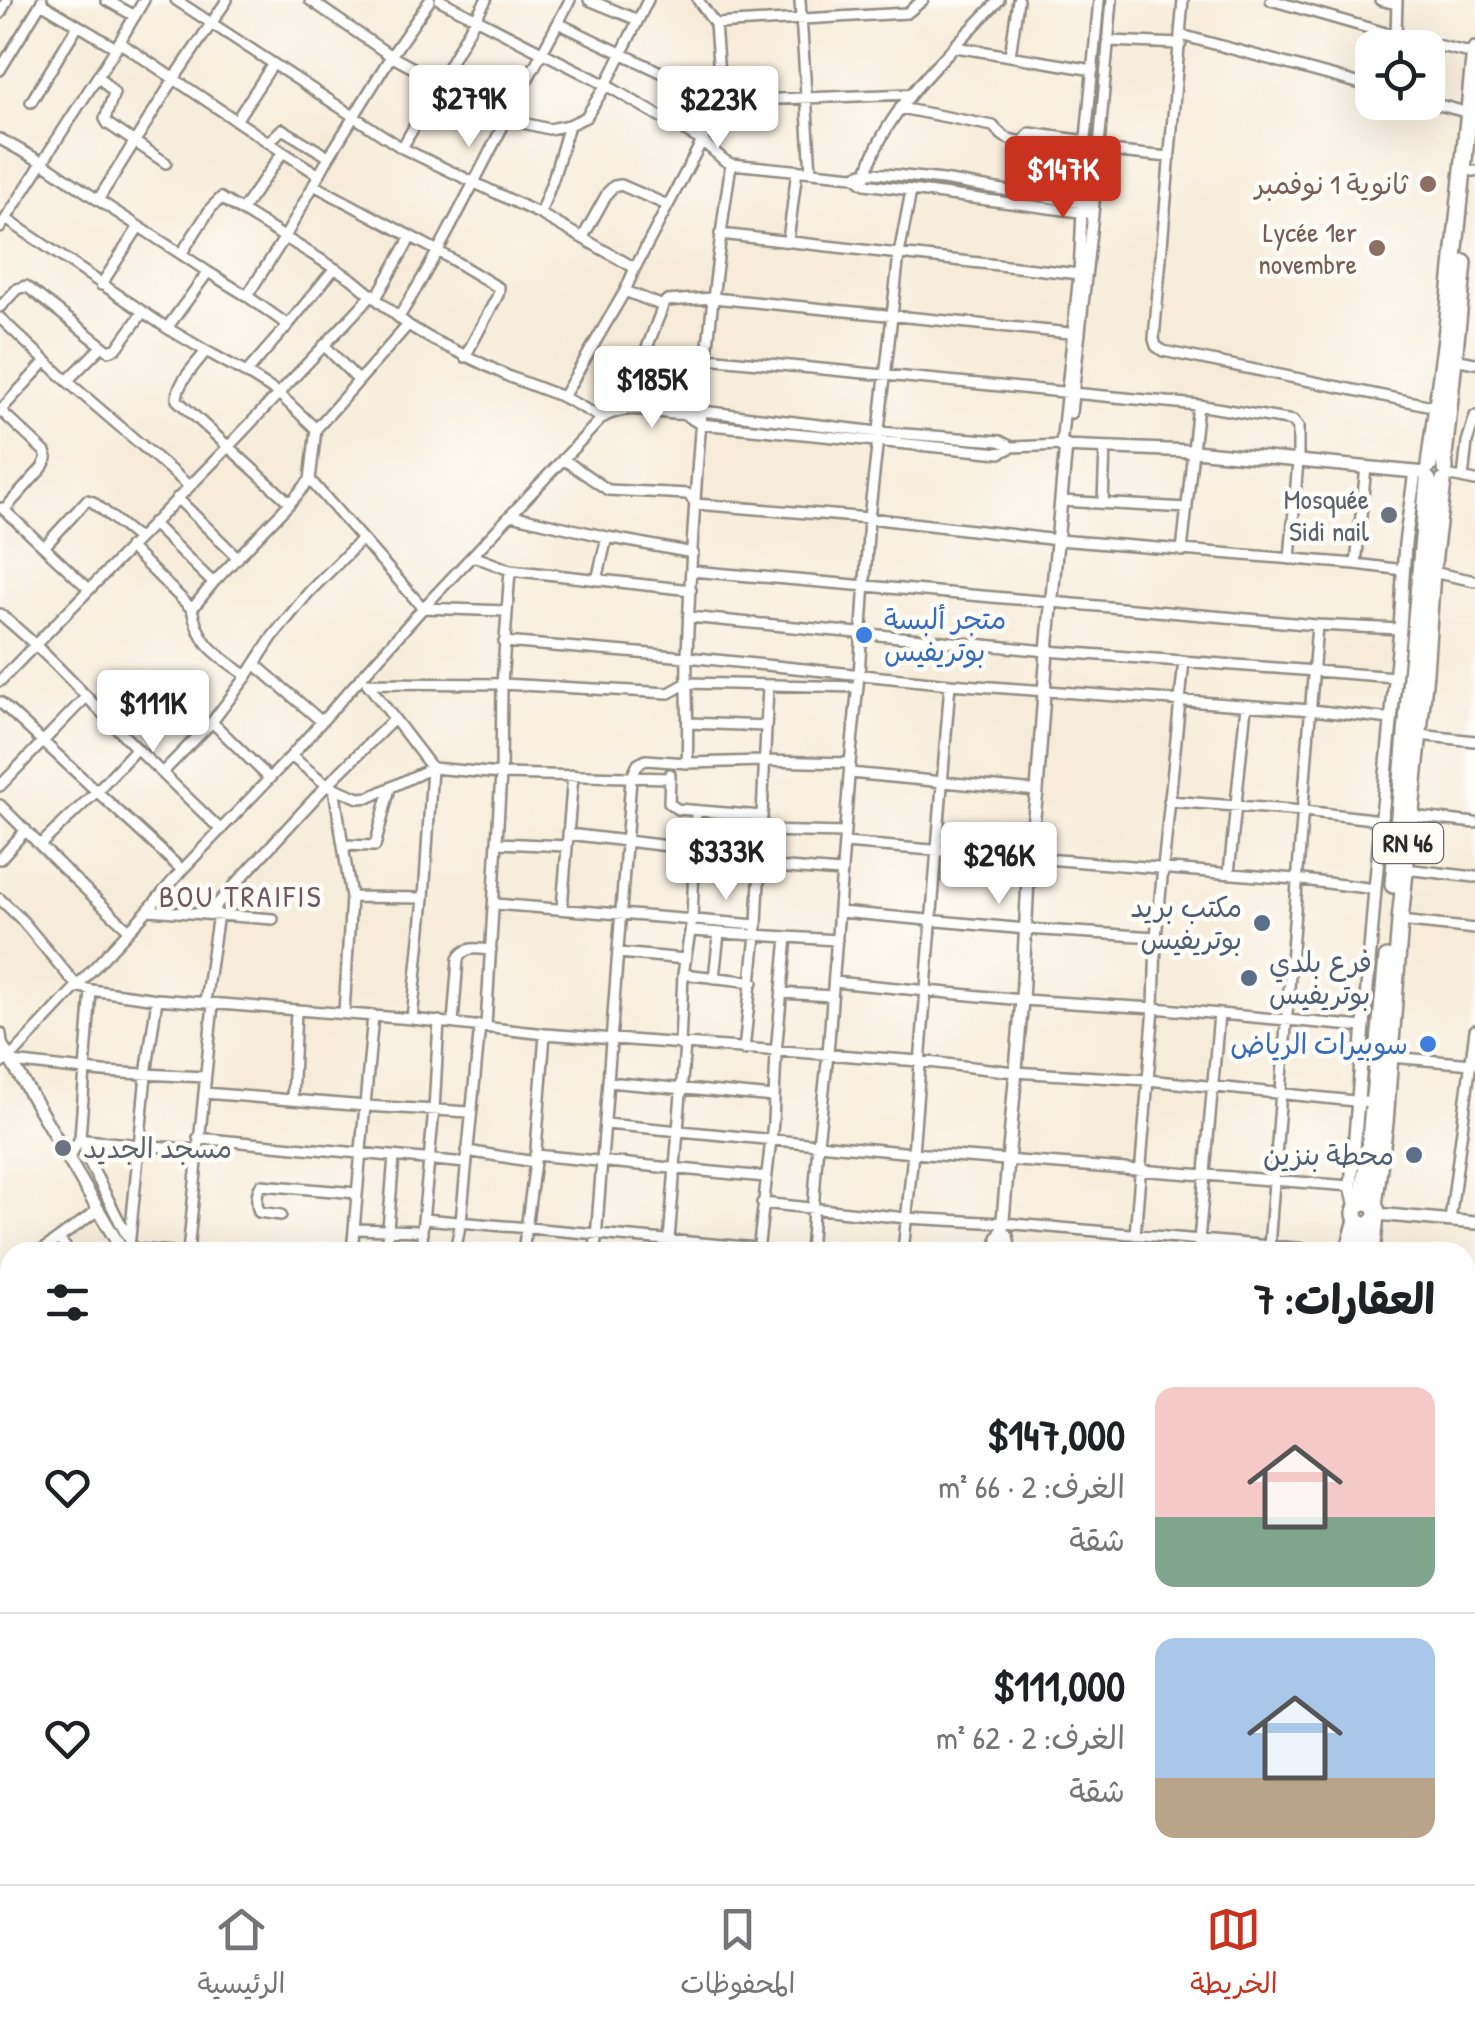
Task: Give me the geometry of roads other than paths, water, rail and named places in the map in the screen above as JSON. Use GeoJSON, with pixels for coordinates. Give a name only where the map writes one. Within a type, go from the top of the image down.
{"type":"FeatureCollection","features":[{"type":"Feature","properties":{"kind":"highway","name":"RN 46"},"geometry":{"type":"LineString","coordinates":[[1361,1242],[1385,1123],[1432,572],[1437,406],[1475,52]]}},
{"type":"Feature","properties":{"kind":"highway","name":"RN 46"},"geometry":{"type":"LineString","coordinates":[[1370,1242],[1365,1212],[1366,1102],[1437,474],[1444,456],[1475,152]]}},
{"type":"Feature","properties":{"kind":"street"},"geometry":{"type":"LineString","coordinates":[[0,14],[7,0]]}},
{"type":"Feature","properties":{"kind":"street"},"geometry":{"type":"LineString","coordinates":[[106,0],[134,16]]}},
{"type":"Feature","properties":{"kind":"street"},"geometry":{"type":"LineString","coordinates":[[144,0],[3,223],[167,328],[246,372],[278,393],[316,428]]}},
{"type":"Feature","properties":{"kind":"street"},"geometry":{"type":"LineString","coordinates":[[176,0],[402,148],[540,214],[635,268]]}},
{"type":"Feature","properties":{"kind":"street"},"geometry":{"type":"LineString","coordinates":[[98,200],[227,0]]}},
{"type":"Feature","properties":{"kind":"street"},"geometry":{"type":"LineString","coordinates":[[310,0],[391,56],[506,119],[549,129],[586,117],[648,0]]}},
{"type":"Feature","properties":{"kind":"street"},"geometry":{"type":"LineString","coordinates":[[246,296],[391,56],[430,0]]}},
{"type":"Feature","properties":{"kind":"street"},"geometry":{"type":"LineString","coordinates":[[440,0],[606,85],[702,141],[731,164],[943,180],[1089,208]]}},
{"type":"Feature","properties":{"kind":"street"},"geometry":{"type":"LineString","coordinates":[[402,148],[486,0]]}},
{"type":"Feature","properties":{"kind":"street"},"geometry":{"type":"LineString","coordinates":[[399,317],[422,281],[570,0]]}},
{"type":"Feature","properties":{"kind":"street"},"geometry":{"type":"LineString","coordinates":[[589,0],[638,20]]}},
{"type":"Feature","properties":{"kind":"street"},"geometry":{"type":"LineString","coordinates":[[563,397],[625,291],[721,101],[715,24],[698,0]]}},
{"type":"Feature","properties":{"kind":"street"},"geometry":{"type":"LineString","coordinates":[[800,0],[812,172]]}},
{"type":"Feature","properties":{"kind":"street"},"geometry":{"type":"LineString","coordinates":[[899,0],[899,14]]}},
{"type":"Feature","properties":{"kind":"street"},"geometry":{"type":"LineString","coordinates":[[715,24],[907,14],[923,0]]}},
{"type":"Feature","properties":{"kind":"street"},"geometry":{"type":"LineString","coordinates":[[865,184],[866,172],[900,108],[999,0]]}},
{"type":"Feature","properties":{"kind":"street"},"geometry":{"type":"LineString","coordinates":[[1010,56],[1018,0]]}},
{"type":"Feature","properties":{"kind":"street"},"geometry":{"type":"LineString","coordinates":[[999,1242],[1022,1000],[1029,858],[1038,791],[1064,448],[1089,208],[1086,140],[1100,0]]}},
{"type":"Feature","properties":{"kind":"street"},"geometry":{"type":"LineString","coordinates":[[1076,334],[1078,274],[1098,150],[1112,0]]}},
{"type":"Feature","properties":{"kind":"street"},"geometry":{"type":"LineString","coordinates":[[1184,0],[1156,346],[1163,351],[1437,406]]}},
{"type":"Feature","properties":{"kind":"street"},"geometry":{"type":"LineString","coordinates":[[1271,0],[1296,3],[1378,30]]}},
{"type":"Feature","properties":{"kind":"street"},"geometry":{"type":"LineString","coordinates":[[1380,0],[1396,2],[1396,30]]}},
{"type":"Feature","properties":{"kind":"street"},"geometry":{"type":"LineString","coordinates":[[0,70],[42,1],[174,78],[319,174]]}},
{"type":"Feature","properties":{"kind":"street"},"geometry":{"type":"LineString","coordinates":[[558,23],[721,101],[912,94]]}},
{"type":"Feature","properties":{"kind":"street"},"geometry":{"type":"LineString","coordinates":[[31,102],[78,24]]}},
{"type":"Feature","properties":{"kind":"street"},"geometry":{"type":"LineString","coordinates":[[1109,41],[1180,40],[1355,83]]}},
{"type":"Feature","properties":{"kind":"street"},"geometry":{"type":"LineString","coordinates":[[1445,46],[1475,52]]}},
{"type":"Feature","properties":{"kind":"street"},"geometry":{"type":"LineString","coordinates":[[956,47],[1092,70]]}},
{"type":"Feature","properties":{"kind":"street"},"geometry":{"type":"LineString","coordinates":[[237,119],[273,64]]}},
{"type":"Feature","properties":{"kind":"street"},"geometry":{"type":"LineString","coordinates":[[98,76],[114,92],[106,120],[166,163]]}},
{"type":"Feature","properties":{"kind":"street"},"geometry":{"type":"LineString","coordinates":[[1445,107],[1469,113]]}},
{"type":"Feature","properties":{"kind":"street"},"geometry":{"type":"LineString","coordinates":[[900,108],[994,126],[1000,136],[1023,142]]}},
{"type":"Feature","properties":{"kind":"street"},"geometry":{"type":"LineString","coordinates":[[540,214],[569,125]]}},
{"type":"Feature","properties":{"kind":"street"},"geometry":{"type":"LineString","coordinates":[[269,142],[282,129],[329,157]]}},
{"type":"Feature","properties":{"kind":"street"},"geometry":{"type":"LineString","coordinates":[[1013,203],[1023,142],[1030,132],[1086,140]]}},
{"type":"Feature","properties":{"kind":"street"},"geometry":{"type":"LineString","coordinates":[[0,138],[288,325]]}},
{"type":"Feature","properties":{"kind":"street"},"geometry":{"type":"LineString","coordinates":[[1098,150],[1169,156]]}},
{"type":"Feature","properties":{"kind":"street"},"geometry":{"type":"LineString","coordinates":[[242,210],[282,152]]}},
{"type":"Feature","properties":{"kind":"street"},"geometry":{"type":"LineString","coordinates":[[687,763],[687,657],[700,424],[731,164]]}},
{"type":"Feature","properties":{"kind":"street"},"geometry":{"type":"LineString","coordinates":[[788,242],[797,170]]}},
{"type":"Feature","properties":{"kind":"street"},"geometry":{"type":"LineString","coordinates":[[854,176],[865,184],[910,191],[1089,208]]}},
{"type":"Feature","properties":{"kind":"street"},"geometry":{"type":"LineString","coordinates":[[941,194],[943,180]]}},
{"type":"Feature","properties":{"kind":"street"},"geometry":{"type":"LineString","coordinates":[[314,185],[499,288],[465,357]]}},
{"type":"Feature","properties":{"kind":"street"},"geometry":{"type":"LineString","coordinates":[[583,237],[614,186],[621,185],[667,205]]}},
{"type":"Feature","properties":{"kind":"street"},"geometry":{"type":"LineString","coordinates":[[810,1242],[859,675],[868,518],[910,191]]}},
{"type":"Feature","properties":{"kind":"street"},"geometry":{"type":"LineString","coordinates":[[181,254],[220,198],[374,296],[408,325],[465,357],[563,397],[602,418]]}},
{"type":"Feature","properties":{"kind":"street"},"geometry":{"type":"LineString","coordinates":[[101,285],[138,228]]}},
{"type":"Feature","properties":{"kind":"street"},"geometry":{"type":"LineString","coordinates":[[720,234],[1078,274]]}},
{"type":"Feature","properties":{"kind":"street"},"geometry":{"type":"LineString","coordinates":[[0,681],[374,296],[411,237]]}},
{"type":"Feature","properties":{"kind":"street"},"geometry":{"type":"LineString","coordinates":[[246,372],[334,269]]}},
{"type":"Feature","properties":{"kind":"street"},"geometry":{"type":"LineString","coordinates":[[167,328],[208,272]]}},
{"type":"Feature","properties":{"kind":"street"},"geometry":{"type":"LineString","coordinates":[[0,307],[17,289],[26,286],[108,351],[117,348],[143,312]]}},
{"type":"Feature","properties":{"kind":"street"},"geometry":{"type":"LineString","coordinates":[[625,291],[663,306]]}},
{"type":"Feature","properties":{"kind":"street"},"geometry":{"type":"LineString","coordinates":[[619,410],[666,300],[713,298],[1076,334]]}},
{"type":"Feature","properties":{"kind":"street"},"geometry":{"type":"LineString","coordinates":[[0,318],[188,486]]}},
{"type":"Feature","properties":{"kind":"street"},"geometry":{"type":"LineString","coordinates":[[192,609],[310,480],[316,428],[408,325]]}},
{"type":"Feature","properties":{"kind":"street"},"geometry":{"type":"LineString","coordinates":[[324,345],[358,380]]}},
{"type":"Feature","properties":{"kind":"street"},"geometry":{"type":"LineString","coordinates":[[67,381],[101,347]]}},
{"type":"Feature","properties":{"kind":"street"},"geometry":{"type":"LineString","coordinates":[[206,351],[180,387],[178,400],[290,503]]}},
{"type":"Feature","properties":{"kind":"street"},"geometry":{"type":"LineString","coordinates":[[707,358],[1198,405],[1293,421],[1298,427],[1298,460],[1290,559]]}},
{"type":"Feature","properties":{"kind":"street"},"geometry":{"type":"LineString","coordinates":[[1454,360],[1475,362]]}},
{"type":"Feature","properties":{"kind":"street"},"geometry":{"type":"LineString","coordinates":[[46,361],[0,411],[47,458],[2,508],[89,588]]}},
{"type":"Feature","properties":{"kind":"street"},"geometry":{"type":"LineString","coordinates":[[1182,550],[1198,405]]}},
{"type":"Feature","properties":{"kind":"street"},"geometry":{"type":"LineString","coordinates":[[7,1062],[602,418],[619,410],[688,416],[702,411],[878,437]]}},
{"type":"Feature","properties":{"kind":"street"},"geometry":{"type":"LineString","coordinates":[[688,416],[700,424],[1000,441],[1012,447],[1194,451],[1475,480]]}},
{"type":"Feature","properties":{"kind":"street"},"geometry":{"type":"LineString","coordinates":[[1365,1212],[1351,1186],[1366,1102],[1364,1027],[1403,570],[1437,474],[1467,442],[1475,416]]}},
{"type":"Feature","properties":{"kind":"street"},"geometry":{"type":"LineString","coordinates":[[1103,503],[1105,447]]}},
{"type":"Feature","properties":{"kind":"street"},"geometry":{"type":"LineString","coordinates":[[563,459],[608,490],[688,494],[696,504],[1403,570]]}},
{"type":"Feature","properties":{"kind":"street"},"geometry":{"type":"LineString","coordinates":[[1356,564],[1366,467]]}},
{"type":"Feature","properties":{"kind":"street"},"geometry":{"type":"LineString","coordinates":[[310,480],[423,608],[506,611]]}},
{"type":"Feature","properties":{"kind":"street"},"geometry":{"type":"LineString","coordinates":[[177,498],[238,558]]}},
{"type":"Feature","properties":{"kind":"street"},"geometry":{"type":"LineString","coordinates":[[44,547],[87,500],[137,538]]}},
{"type":"Feature","properties":{"kind":"street"},"geometry":{"type":"LineString","coordinates":[[1060,501],[1187,508]]}},
{"type":"Feature","properties":{"kind":"street"},"geometry":{"type":"LineString","coordinates":[[511,515],[693,552]]}},
{"type":"Feature","properties":{"kind":"street"},"geometry":{"type":"LineString","coordinates":[[152,524],[213,583]]}},
{"type":"Feature","properties":{"kind":"street"},"geometry":{"type":"LineString","coordinates":[[598,580],[606,537]]}},
{"type":"Feature","properties":{"kind":"street"},"geometry":{"type":"LineString","coordinates":[[162,773],[212,722],[256,665],[272,636],[309,592],[361,540]]}},
{"type":"Feature","properties":{"kind":"street"},"geometry":{"type":"LineString","coordinates":[[129,547],[192,609],[195,625],[206,645],[247,676]]}},
{"type":"Feature","properties":{"kind":"street"},"geometry":{"type":"LineString","coordinates":[[473,556],[510,570],[691,590]]}},
{"type":"Feature","properties":{"kind":"street"},"geometry":{"type":"LineString","coordinates":[[457,1242],[492,950],[510,570]]}},
{"type":"Feature","properties":{"kind":"street"},"geometry":{"type":"LineString","coordinates":[[692,571],[1400,629]]}},
{"type":"Feature","properties":{"kind":"street"},"geometry":{"type":"LineString","coordinates":[[1432,572],[1475,582]]}},
{"type":"Feature","properties":{"kind":"street"},"geometry":{"type":"LineString","coordinates":[[0,614],[36,643],[136,749],[221,830]]}},
{"type":"Feature","properties":{"kind":"street"},"geometry":{"type":"LineString","coordinates":[[690,617],[1047,651],[1395,677]]}},
{"type":"Feature","properties":{"kind":"street"},"geometry":{"type":"LineString","coordinates":[[1268,1242],[1317,624]]}},
{"type":"Feature","properties":{"kind":"street"},"geometry":{"type":"LineString","coordinates":[[504,642],[950,684],[1391,719]]}},
{"type":"Feature","properties":{"kind":"street"},"geometry":{"type":"LineString","coordinates":[[1135,1236],[1162,867],[1184,660]]}},
{"type":"Feature","properties":{"kind":"street"},"geometry":{"type":"LineString","coordinates":[[256,665],[321,721]]}},
{"type":"Feature","properties":{"kind":"street"},"geometry":{"type":"LineString","coordinates":[[364,680],[669,693],[687,683],[858,687]]}},
{"type":"Feature","properties":{"kind":"street"},"geometry":{"type":"LineString","coordinates":[[364,680],[432,768],[412,1019]]}},
{"type":"Feature","properties":{"kind":"street"},"geometry":{"type":"LineString","coordinates":[[905,1242],[950,684]]}},
{"type":"Feature","properties":{"kind":"street"},"geometry":{"type":"LineString","coordinates":[[744,1050],[757,931],[768,686]]}},
{"type":"Feature","properties":{"kind":"street"},"geometry":{"type":"LineString","coordinates":[[0,786],[86,696]]}},
{"type":"Feature","properties":{"kind":"street"},"geometry":{"type":"LineString","coordinates":[[0,702],[182,870]]}},
{"type":"Feature","properties":{"kind":"street"},"geometry":{"type":"LineString","coordinates":[[1229,873],[1246,706]]}},
{"type":"Feature","properties":{"kind":"street"},"geometry":{"type":"LineString","coordinates":[[189,1242],[204,1093],[213,914],[394,719]]}},
{"type":"Feature","properties":{"kind":"street"},"geometry":{"type":"LineString","coordinates":[[212,722],[269,778]]}},
{"type":"Feature","properties":{"kind":"street"},"geometry":{"type":"LineString","coordinates":[[689,724],[766,726]]}},
{"type":"Feature","properties":{"kind":"street"},"geometry":{"type":"LineString","coordinates":[[1419,735],[1475,741]]}},
{"type":"Feature","properties":{"kind":"street"},"geometry":{"type":"LineString","coordinates":[[40,845],[136,749]]}},
{"type":"Feature","properties":{"kind":"street"},"geometry":{"type":"LineString","coordinates":[[291,756],[331,786],[364,798],[432,768],[501,774],[670,778]]}},
{"type":"Feature","properties":{"kind":"street"},"geometry":{"type":"LineString","coordinates":[[596,1242],[631,778],[641,761],[764,760],[1038,791]]}},
{"type":"Feature","properties":{"kind":"street"},"geometry":{"type":"LineString","coordinates":[[670,762],[671,806],[762,816]]}},
{"type":"Feature","properties":{"kind":"street"},"geometry":{"type":"LineString","coordinates":[[562,908],[573,775]]}},
{"type":"Feature","properties":{"kind":"street"},"geometry":{"type":"LineString","coordinates":[[331,786],[351,897],[344,1013]]}},
{"type":"Feature","properties":{"kind":"street"},"geometry":{"type":"LineString","coordinates":[[343,845],[375,846],[390,788]]}},
{"type":"Feature","properties":{"kind":"street"},"geometry":{"type":"LineString","coordinates":[[1169,801],[1381,820]]}},
{"type":"Feature","properties":{"kind":"street"},"geometry":{"type":"LineString","coordinates":[[0,805],[129,930]]}},
{"type":"Feature","properties":{"kind":"street"},"geometry":{"type":"LineString","coordinates":[[669,1240],[681,1088],[683,974],[692,926],[696,811]]}},
{"type":"Feature","properties":{"kind":"street"},"geometry":{"type":"LineString","coordinates":[[1411,816],[1475,823]]}},
{"type":"Feature","properties":{"kind":"street"},"geometry":{"type":"LineString","coordinates":[[0,858],[26,830]]}},
{"type":"Feature","properties":{"kind":"street"},"geometry":{"type":"LineString","coordinates":[[762,832],[844,838],[937,852],[1295,878],[1375,889]]}},
{"type":"Feature","properties":{"kind":"street"},"geometry":{"type":"LineString","coordinates":[[568,834],[842,872]]}},
{"type":"Feature","properties":{"kind":"street"},"geometry":{"type":"LineString","coordinates":[[498,843],[567,846]]}},
{"type":"Feature","properties":{"kind":"street"},"geometry":{"type":"LineString","coordinates":[[1405,869],[1475,877]]}},
{"type":"Feature","properties":{"kind":"street"},"geometry":{"type":"LineString","coordinates":[[351,897],[424,898]]}},
{"type":"Feature","properties":{"kind":"street"},"geometry":{"type":"LineString","coordinates":[[0,899],[21,918],[77,986],[91,990],[545,1034],[920,1061],[1366,1102]]}},
{"type":"Feature","properties":{"kind":"street"},"geometry":{"type":"LineString","coordinates":[[495,904],[621,914],[719,933],[757,931]]}},
{"type":"Feature","properties":{"kind":"street"},"geometry":{"type":"LineString","coordinates":[[148,910],[273,919]]}},
{"type":"Feature","properties":{"kind":"street"},"geometry":{"type":"LineString","coordinates":[[840,912],[1156,938]]}},
{"type":"Feature","properties":{"kind":"street"},"geometry":{"type":"LineString","coordinates":[[1400,921],[1475,929]]}},
{"type":"Feature","properties":{"kind":"street"},"geometry":{"type":"LineString","coordinates":[[692,926],[837,940]]}},
{"type":"Feature","properties":{"kind":"street"},"geometry":{"type":"LineString","coordinates":[[714,978],[719,933]]}},
{"type":"Feature","properties":{"kind":"street"},"geometry":{"type":"LineString","coordinates":[[759,1242],[787,937]]}},
{"type":"Feature","properties":{"kind":"street"},"geometry":{"type":"LineString","coordinates":[[453,1023],[462,952],[492,950]]}},
{"type":"Feature","properties":{"kind":"street"},"geometry":{"type":"LineString","coordinates":[[619,953],[685,959]]}},
{"type":"Feature","properties":{"kind":"street"},"geometry":{"type":"LineString","coordinates":[[683,974],[753,982]]}},
{"type":"Feature","properties":{"kind":"street"},"geometry":{"type":"LineString","coordinates":[[834,982],[1364,1027]]}},
{"type":"Feature","properties":{"kind":"street"},"geometry":{"type":"LineString","coordinates":[[69,1159],[80,1138],[91,990]]}},
{"type":"Feature","properties":{"kind":"street"},"geometry":{"type":"LineString","coordinates":[[782,993],[832,996]]}},
{"type":"Feature","properties":{"kind":"street"},"geometry":{"type":"LineString","coordinates":[[126,1242],[157,999]]}},
{"type":"Feature","properties":{"kind":"street"},"geometry":{"type":"LineString","coordinates":[[292,1100],[296,1010]]}},
{"type":"Feature","properties":{"kind":"street"},"geometry":{"type":"LineString","coordinates":[[1199,1242],[1219,1014]]}},
{"type":"Feature","properties":{"kind":"street"},"geometry":{"type":"LineString","coordinates":[[353,1242],[372,1016]]}},
{"type":"Feature","properties":{"kind":"street"},"geometry":{"type":"LineString","coordinates":[[422,1242],[439,1022]]}},
{"type":"Feature","properties":{"kind":"street"},"geometry":{"type":"LineString","coordinates":[[1450,1221],[1475,1030]]}},
{"type":"Feature","properties":{"kind":"street"},"geometry":{"type":"LineString","coordinates":[[0,1034],[7,1062],[121,1242]]}},
{"type":"Feature","properties":{"kind":"street"},"geometry":{"type":"LineString","coordinates":[[525,1242],[545,1034]]}},
{"type":"Feature","properties":{"kind":"street"},"geometry":{"type":"LineString","coordinates":[[1390,1057],[1473,1064]]}},
{"type":"Feature","properties":{"kind":"street"},"geometry":{"type":"LineString","coordinates":[[7,1062],[205,1077]]}},
{"type":"Feature","properties":{"kind":"street"},"geometry":{"type":"LineString","coordinates":[[608,1082],[774,1097]]}},
{"type":"Feature","properties":{"kind":"street"},"geometry":{"type":"LineString","coordinates":[[204,1093],[470,1112]]}},
{"type":"Feature","properties":{"kind":"street"},"geometry":{"type":"LineString","coordinates":[[606,1124],[914,1153],[1351,1186]]}},
{"type":"Feature","properties":{"kind":"street"},"geometry":{"type":"LineString","coordinates":[[198,1138],[466,1163]]}},
{"type":"Feature","properties":{"kind":"street"},"geometry":{"type":"LineString","coordinates":[[123,1242],[85,1154],[84,1142],[87,1139],[197,1150]]}},
{"type":"Feature","properties":{"kind":"street"},"geometry":{"type":"LineString","coordinates":[[467,1151],[603,1160],[765,1178]]}},
{"type":"Feature","properties":{"kind":"street"},"geometry":{"type":"LineString","coordinates":[[387,1242],[394,1157]]}},
{"type":"Feature","properties":{"kind":"street"},"geometry":{"type":"LineString","coordinates":[[281,1215],[259,1212],[256,1205],[262,1185],[358,1193]]}},
{"type":"Feature","properties":{"kind":"street"},"geometry":{"type":"LineString","coordinates":[[762,1203],[1170,1242]]}},
{"type":"Feature","properties":{"kind":"street"},"geometry":{"type":"LineString","coordinates":[[55,1242],[98,1210]]}},
{"type":"Feature","properties":{"kind":"street"},"geometry":{"type":"LineString","coordinates":[[1365,1212],[1475,1223]]}},
{"type":"Feature","properties":{"kind":"street"},"geometry":{"type":"LineString","coordinates":[[1349,1242],[1365,1212]]}},
{"type":"Feature","properties":{"kind":"street"},"geometry":{"type":"LineString","coordinates":[[424,1219],[687,1242]]}},
{"type":"Feature","properties":{"kind":"street"},"geometry":{"type":"LineString","coordinates":[[1002,1227],[1008,1242]]}},
{"type":"Feature","properties":{"kind":"street"},"geometry":{"type":"LineString","coordinates":[[354,1229],[422,1232]]}},
{"type":"Feature","properties":{"kind":"street"},"geometry":{"type":"LineString","coordinates":[[653,1238],[653,1242]]}},
{"type":"Feature","properties":{"kind":"place","name":"ثانوية 1 نوفمبر"},"geometry":{"type":"Point","coordinates":[1428,184]}},
{"type":"Feature","properties":{"kind":"place","name":"Lycée 1er novembre"},"geometry":{"type":"Point","coordinates":[1377,248]}},
{"type":"Feature","properties":{"kind":"place","name":"Mosquée Sidi nail"},"geometry":{"type":"Point","coordinates":[1389,515]}},
{"type":"Feature","properties":{"kind":"place","name":"متجر ألبسة بوتريفيس"},"geometry":{"type":"Point","coordinates":[864,635]}},
{"type":"Feature","properties":{"kind":"place","name":"مكتب بريد بوتريفيس"},"geometry":{"type":"Point","coordinates":[1262,923]}},
{"type":"Feature","properties":{"kind":"place","name":"فرع بلدي بوتريفيس"},"geometry":{"type":"Point","coordinates":[1249,978]}},
{"type":"Feature","properties":{"kind":"place","name":"سوبيرات الرياض"},"geometry":{"type":"Point","coordinates":[1428,1044]}},
{"type":"Feature","properties":{"kind":"place","name":"مسجد الجديد"},"geometry":{"type":"Point","coordinates":[63,1148]}},
{"type":"Feature","properties":{"kind":"place","name":"محطة بنزين"},"geometry":{"type":"Point","coordinates":[1414,1155]}},
{"type":"Feature","properties":{"kind":"district","name":"BOU TRAIFIS"},"geometry":{"type":"Point","coordinates":[241,897]}}]}
